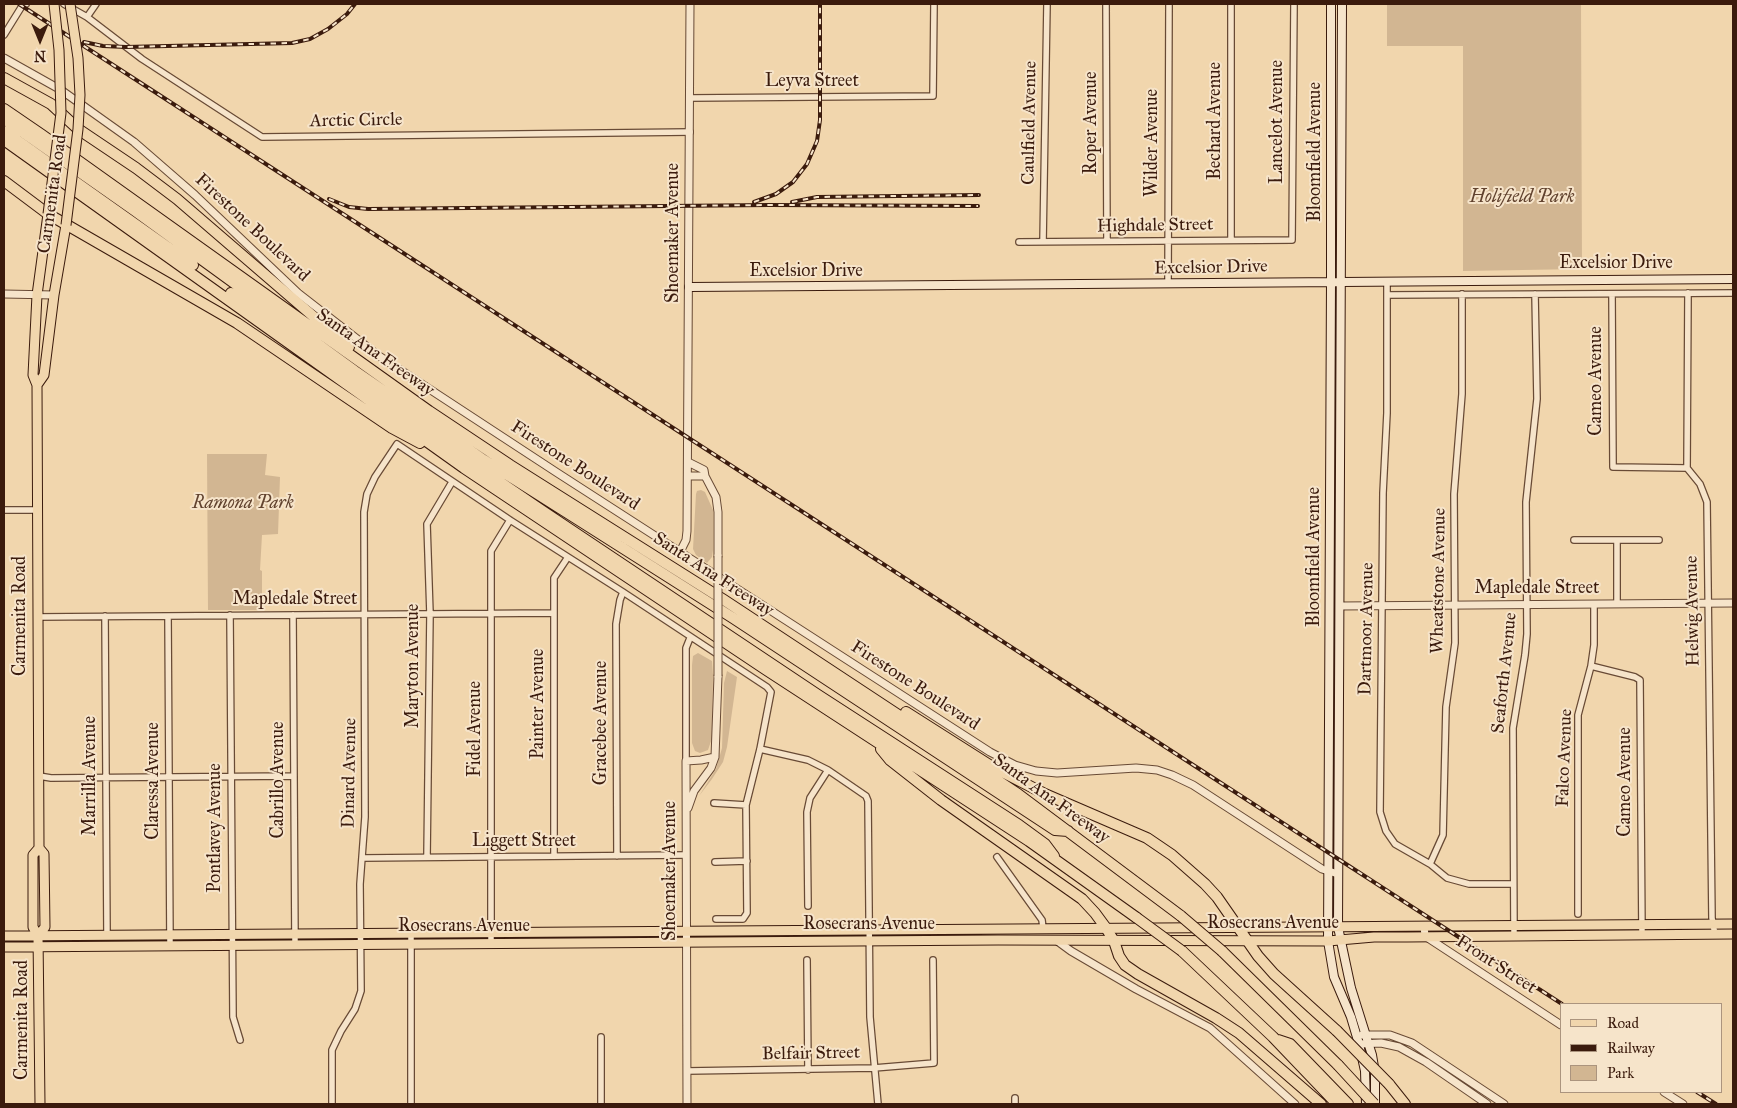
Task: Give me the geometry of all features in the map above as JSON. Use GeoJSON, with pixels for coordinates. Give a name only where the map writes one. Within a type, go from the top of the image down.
{"type":"FeatureCollection","features":[{"type":"Feature","properties":{"kind":"highway"},"geometry":{"type":"LineString","coordinates":[[4,78],[51,104],[78,129],[136,168],[177,199],[340,341],[387,375],[430,411]]}},
{"type":"Feature","properties":{"kind":"highway","name":"Santa Ana Freeway"},"geometry":{"type":"LineString","coordinates":[[4,109],[430,411],[510,465],[724,600],[1018,794],[1069,831],[1182,916],[1222,951],[1375,1104]]}},
{"type":"Feature","properties":{"kind":"highway"},"geometry":{"type":"LineString","coordinates":[[4,119],[135,211],[362,376],[484,460],[725,614],[1055,830],[1069,831]]}},
{"type":"Feature","properties":{"kind":"highway"},"geometry":{"type":"LineString","coordinates":[[4,131],[90,190],[468,461],[769,662],[1019,825],[1045,844],[1057,861]]}},
{"type":"Feature","properties":{"kind":"highway"},"geometry":{"type":"LineString","coordinates":[[4,140],[464,468],[1057,861],[1137,918],[1182,951],[1273,1037],[1290,1044],[1330,1091],[1337,1104]]}},
{"type":"Feature","properties":{"kind":"highway"},"geometry":{"type":"LineString","coordinates":[[4,181],[48,214],[244,328],[392,428],[464,468]]}},
{"type":"Feature","properties":{"kind":"highway"},"geometry":{"type":"LineString","coordinates":[[847,681],[905,712],[991,766],[1045,794],[1147,838],[1172,855],[1217,897],[1258,956],[1274,974],[1337,1031],[1406,1104]]}},
{"type":"Feature","properties":{"kind":"highway"},"geometry":{"type":"LineString","coordinates":[[874,741],[890,760],[941,800],[1082,899],[1106,928],[1125,965],[1239,1033],[1321,1104]]}},
{"type":"Feature","properties":{"kind":"highway"},"geometry":{"type":"LineString","coordinates":[[1330,1091],[1348,1104]]}},
{"type":"Feature","properties":{"kind":"main road","name":"Carmenita Road"},"geometry":{"type":"LineString","coordinates":[[40,1104],[38,936],[33,927],[32,855],[38,848],[37,385],[33,375],[37,294],[61,113],[59,50],[54,4]]}},
{"type":"Feature","properties":{"kind":"main road","name":"Carmenita Road"},"geometry":{"type":"LineString","coordinates":[[37,385],[44,375],[78,129],[79,76],[70,4]]}},
{"type":"Feature","properties":{"kind":"main road","name":"Bloomfield Avenue"},"geometry":{"type":"LineString","coordinates":[[1331,4],[1332,281],[1328,941],[1334,977],[1359,1044],[1364,1071],[1366,1104]]}},
{"type":"Feature","properties":{"kind":"main road","name":"Bloomfield Avenue"},"geometry":{"type":"LineString","coordinates":[[1342,4],[1338,927],[1351,988],[1369,1043],[1375,1073],[1375,1104]]}},
{"type":"Feature","properties":{"kind":"main road","name":"Excelsior Drive"},"geometry":{"type":"LineString","coordinates":[[689,288],[1733,278]]}},
{"type":"Feature","properties":{"kind":"main road"},"geometry":{"type":"LineString","coordinates":[[1340,563],[1330,570],[1340,578]]}},
{"type":"Feature","properties":{"kind":"main road"},"geometry":{"type":"LineString","coordinates":[[1330,596],[1340,606],[1330,612]]}},
{"type":"Feature","properties":{"kind":"main road","name":"Rosecrans Avenue"},"geometry":{"type":"LineString","coordinates":[[4,936],[1733,924]]}},
{"type":"Feature","properties":{"kind":"main road"},"geometry":{"type":"LineString","coordinates":[[926,929],[926,941]]}},
{"type":"Feature","properties":{"kind":"main road"},"geometry":{"type":"LineString","coordinates":[[951,929],[951,940]]}},
{"type":"Feature","properties":{"kind":"main road"},"geometry":{"type":"LineString","coordinates":[[979,929],[979,940]]}},
{"type":"Feature","properties":{"kind":"main road"},"geometry":{"type":"LineString","coordinates":[[604,942],[605,932]]}},
{"type":"Feature","properties":{"kind":"main road","name":"Rosecrans Avenue"},"geometry":{"type":"LineString","coordinates":[[4,946],[951,940],[1328,941],[1374,937],[1425,936],[1733,934]]}},
{"type":"Feature","properties":{"kind":"street"},"geometry":{"type":"LineString","coordinates":[[4,35],[22,6],[26,4]]}},
{"type":"Feature","properties":{"kind":"street","name":"Arctic Circle"},"geometry":{"type":"LineString","coordinates":[[64,4],[87,17],[142,59],[262,137],[690,132]]}},
{"type":"Feature","properties":{"kind":"street"},"geometry":{"type":"LineString","coordinates":[[87,17],[96,4]]}},
{"type":"Feature","properties":{"kind":"street","name":"Shoemaker Avenue"},"geometry":{"type":"LineString","coordinates":[[680,552],[686,537],[688,476],[690,4]]}},
{"type":"Feature","properties":{"kind":"street","name":"Leyva Street"},"geometry":{"type":"LineString","coordinates":[[690,98],[934,96],[934,4]]}},
{"type":"Feature","properties":{"kind":"street","name":"Caulfield Avenue"},"geometry":{"type":"LineString","coordinates":[[1043,242],[1047,4]]}},
{"type":"Feature","properties":{"kind":"street","name":"Roper Avenue"},"geometry":{"type":"LineString","coordinates":[[1106,4],[1107,241]]}},
{"type":"Feature","properties":{"kind":"street","name":"Wilder Avenue"},"geometry":{"type":"LineString","coordinates":[[1168,283],[1169,4]]}},
{"type":"Feature","properties":{"kind":"street","name":"Bechard Avenue"},"geometry":{"type":"LineString","coordinates":[[1231,4],[1231,239]]}},
{"type":"Feature","properties":{"kind":"street","name":"Lancelot Avenue"},"geometry":{"type":"LineString","coordinates":[[1292,240],[1294,4]]}},
{"type":"Feature","properties":{"kind":"street","name":"Firestone Boulevard"},"geometry":{"type":"LineString","coordinates":[[4,58],[61,90],[134,142],[195,195],[298,293],[379,356],[990,752],[1015,765],[1036,771],[1057,773],[1136,768],[1157,770],[1172,775],[1192,785],[1314,864],[1329,872],[1338,874]]}},
{"type":"Feature","properties":{"kind":"street","name":"Highdale Street"},"geometry":{"type":"LineString","coordinates":[[1019,242],[1292,240]]}},
{"type":"Feature","properties":{"kind":"street","name":"Dartmoor Avenue"},"geometry":{"type":"LineString","coordinates":[[1387,281],[1387,413],[1383,493],[1380,812],[1386,831],[1395,844],[1430,864],[1447,878],[1468,884],[1513,884]]}},
{"type":"Feature","properties":{"kind":"street"},"geometry":{"type":"LineString","coordinates":[[1687,468],[1688,293]]}},
{"type":"Feature","properties":{"kind":"street","name":"Excelsior Drive"},"geometry":{"type":"LineString","coordinates":[[1387,295],[1733,293]]}},
{"type":"Feature","properties":{"kind":"street"},"geometry":{"type":"LineString","coordinates":[[4,294],[54,295]]}},
{"type":"Feature","properties":{"kind":"street","name":"Wheatstone Avenue"},"geometry":{"type":"LineString","coordinates":[[1430,864],[1442,835],[1446,707],[1455,642],[1454,494],[1462,394],[1462,294]]}},
{"type":"Feature","properties":{"kind":"street","name":"Seaforth Avenue"},"geometry":{"type":"LineString","coordinates":[[1514,935],[1513,728],[1525,655],[1526,502],[1537,399],[1535,294]]}},
{"type":"Feature","properties":{"kind":"street","name":"Cameo Avenue"},"geometry":{"type":"LineString","coordinates":[[1612,294],[1613,467],[1687,468]]}},
{"type":"Feature","properties":{"kind":"street","name":"Dinard Avenue"},"geometry":{"type":"LineString","coordinates":[[332,1104],[332,1050],[336,1040],[356,1009],[361,986],[360,884],[365,817],[367,494],[375,476],[397,444],[452,482]]}},
{"type":"Feature","properties":{"kind":"street"},"geometry":{"type":"LineString","coordinates":[[686,813],[694,791],[711,768],[715,757],[718,676],[717,501],[704,470],[688,462]]}},
{"type":"Feature","properties":{"kind":"street","name":"Helwig Avenue"},"geometry":{"type":"LineString","coordinates":[[1687,468],[1700,484],[1707,502],[1712,924],[1715,935]]}},
{"type":"Feature","properties":{"kind":"street"},"geometry":{"type":"LineString","coordinates":[[688,476],[705,476]]}},
{"type":"Feature","properties":{"kind":"street"},"geometry":{"type":"LineString","coordinates":[[452,482],[623,592],[690,638],[767,687],[771,692],[746,805],[746,917],[716,918]]}},
{"type":"Feature","properties":{"kind":"street","name":"Maryton Avenue"},"geometry":{"type":"LineString","coordinates":[[427,857],[430,614],[427,524],[452,482]]}},
{"type":"Feature","properties":{"kind":"street"},"geometry":{"type":"LineString","coordinates":[[4,510],[37,510]]}},
{"type":"Feature","properties":{"kind":"street","name":"Fidel Avenue"},"geometry":{"type":"LineString","coordinates":[[492,943],[491,551],[510,520]]}},
{"type":"Feature","properties":{"kind":"street"},"geometry":{"type":"LineString","coordinates":[[1574,540],[1659,540]]}},
{"type":"Feature","properties":{"kind":"street"},"geometry":{"type":"LineString","coordinates":[[1617,540],[1617,604]]}},
{"type":"Feature","properties":{"kind":"street","name":"Painter Avenue"},"geometry":{"type":"LineString","coordinates":[[554,856],[554,578],[568,557]]}},
{"type":"Feature","properties":{"kind":"street","name":"Gracebee Avenue"},"geometry":{"type":"LineString","coordinates":[[617,856],[616,624],[623,592]]}},
{"type":"Feature","properties":{"kind":"street","name":"Mapledale Street"},"geometry":{"type":"LineString","coordinates":[[1340,606],[1733,603]]}},
{"type":"Feature","properties":{"kind":"street","name":"Falco Avenue"},"geometry":{"type":"LineString","coordinates":[[1578,914],[1578,715],[1591,666],[1594,645],[1594,604]]}},
{"type":"Feature","properties":{"kind":"street","name":"Mapledale Street"},"geometry":{"type":"LineString","coordinates":[[37,617],[554,613]]}},
{"type":"Feature","properties":{"kind":"street","name":"Pontlavey Avenue"},"geometry":{"type":"LineString","coordinates":[[230,615],[233,1016],[240,1040]]}},
{"type":"Feature","properties":{"kind":"street","name":"Cabrillo Avenue"},"geometry":{"type":"LineString","coordinates":[[293,615],[295,944]]}},
{"type":"Feature","properties":{"kind":"street","name":"Marrilla Avenue"},"geometry":{"type":"LineString","coordinates":[[105,616],[107,935]]}},
{"type":"Feature","properties":{"kind":"street","name":"Claressa Avenue"},"geometry":{"type":"LineString","coordinates":[[168,616],[170,945]]}},
{"type":"Feature","properties":{"kind":"street","name":"Shoemaker Avenue"},"geometry":{"type":"LineString","coordinates":[[688,1104],[686,648],[690,638]]}},
{"type":"Feature","properties":{"kind":"street","name":"Cameo Avenue"},"geometry":{"type":"LineString","coordinates":[[1591,666],[1635,677],[1640,680],[1642,935]]}},
{"type":"Feature","properties":{"kind":"street"},"geometry":{"type":"LineString","coordinates":[[760,748],[796,756],[828,770],[866,796],[868,801],[870,1017],[878,1104]]}},
{"type":"Feature","properties":{"kind":"street"},"geometry":{"type":"LineString","coordinates":[[686,760],[701,760],[715,757]]}},
{"type":"Feature","properties":{"kind":"street"},"geometry":{"type":"LineString","coordinates":[[808,906],[807,812],[810,798],[828,770]]}},
{"type":"Feature","properties":{"kind":"street"},"geometry":{"type":"LineString","coordinates":[[38,776],[50,778],[106,778],[294,776]]}},
{"type":"Feature","properties":{"kind":"street"},"geometry":{"type":"LineString","coordinates":[[714,803],[746,805]]}},
{"type":"Feature","properties":{"kind":"street","name":"Liggett Street"},"geometry":{"type":"LineString","coordinates":[[363,858],[686,855]]}},
{"type":"Feature","properties":{"kind":"street"},"geometry":{"type":"LineString","coordinates":[[997,857],[1042,920],[1043,928]]}},
{"type":"Feature","properties":{"kind":"street"},"geometry":{"type":"LineString","coordinates":[[715,862],[747,861]]}},
{"type":"Feature","properties":{"kind":"street"},"geometry":{"type":"LineString","coordinates":[[1424,926],[1425,936]]}},
{"type":"Feature","properties":{"kind":"street"},"geometry":{"type":"LineString","coordinates":[[411,933],[411,1104]]}},
{"type":"Feature","properties":{"kind":"street","name":"Front Street"},"geometry":{"type":"LineString","coordinates":[[1425,936],[1560,1024]]}},
{"type":"Feature","properties":{"kind":"street"},"geometry":{"type":"LineString","coordinates":[[1056,940],[1071,951],[1136,989],[1210,1028],[1295,1104]]}},
{"type":"Feature","properties":{"kind":"street"},"geometry":{"type":"LineString","coordinates":[[807,960],[808,1070]]}},
{"type":"Feature","properties":{"kind":"street","name":"Belfair Street"},"geometry":{"type":"LineString","coordinates":[[687,1071],[874,1068],[934,1063],[933,960]]}},
{"type":"Feature","properties":{"kind":"street"},"geometry":{"type":"LineString","coordinates":[[1356,1035],[1390,1035],[1412,1043],[1504,1104]]}},
{"type":"Feature","properties":{"kind":"street"},"geometry":{"type":"LineString","coordinates":[[601,1037],[601,1104]]}},
{"type":"Feature","properties":{"kind":"street"},"geometry":{"type":"LineString","coordinates":[[1359,1044],[1381,1043],[1400,1047],[1426,1062],[1488,1104]]}},
{"type":"Feature","properties":{"kind":"street"},"geometry":{"type":"LineString","coordinates":[[1666,1093],[1683,1104]]}},
{"type":"Feature","properties":{"kind":"green space","name":"Holifield Park"},"geometry":{"type":"Polygon","coordinates":[[[1387,4],[1581,4],[1582,269],[1463,271],[1463,46],[1387,46],[1387,4]]]}},
{"type":"Feature","properties":{"kind":"green space","name":"Ramona Park"},"geometry":{"type":"Polygon","coordinates":[[[207,454],[267,454],[265,475],[280,477],[278,534],[262,535],[260,570],[262,571],[262,610],[208,610],[207,454]]]}},
{"type":"Feature","properties":{"kind":"green space"},"geometry":{"type":"Polygon","coordinates":[[[697,491],[705,492],[713,510],[713,550],[712,557],[707,563],[696,555],[693,549],[696,494],[697,491]]]}},
{"type":"Feature","properties":{"kind":"green space"},"geometry":{"type":"Polygon","coordinates":[[[698,653],[712,661],[713,675],[712,738],[708,750],[700,753],[695,751],[692,743],[692,665],[693,656],[698,653]]]}},
{"type":"Feature","properties":{"kind":"green space"},"geometry":{"type":"Polygon","coordinates":[[[727,671],[737,677],[727,747],[723,762],[699,796],[716,769],[722,748],[724,683],[727,671]]]}},
{"type":"Feature","properties":{"kind":"railway"},"geometry":{"type":"LineString","coordinates":[[19,4],[1560,1003]]}},
{"type":"Feature","properties":{"kind":"railway"},"geometry":{"type":"LineString","coordinates":[[84,42],[103,46],[126,47],[292,43],[310,39],[328,29],[347,14],[355,4]]}},
{"type":"Feature","properties":{"kind":"railway"},"geometry":{"type":"LineString","coordinates":[[754,202],[776,194],[793,182],[807,164],[817,141],[820,120],[820,4]]}},
{"type":"Feature","properties":{"kind":"railway"},"geometry":{"type":"LineString","coordinates":[[792,202],[817,197],[979,195]]}},
{"type":"Feature","properties":{"kind":"railway"},"geometry":{"type":"LineString","coordinates":[[329,199],[349,207],[368,209],[769,205],[978,206]]}},
{"type":"Feature","properties":{"kind":"railway"},"geometry":{"type":"LineString","coordinates":[[1699,1093],[1716,1104]]}}]}
